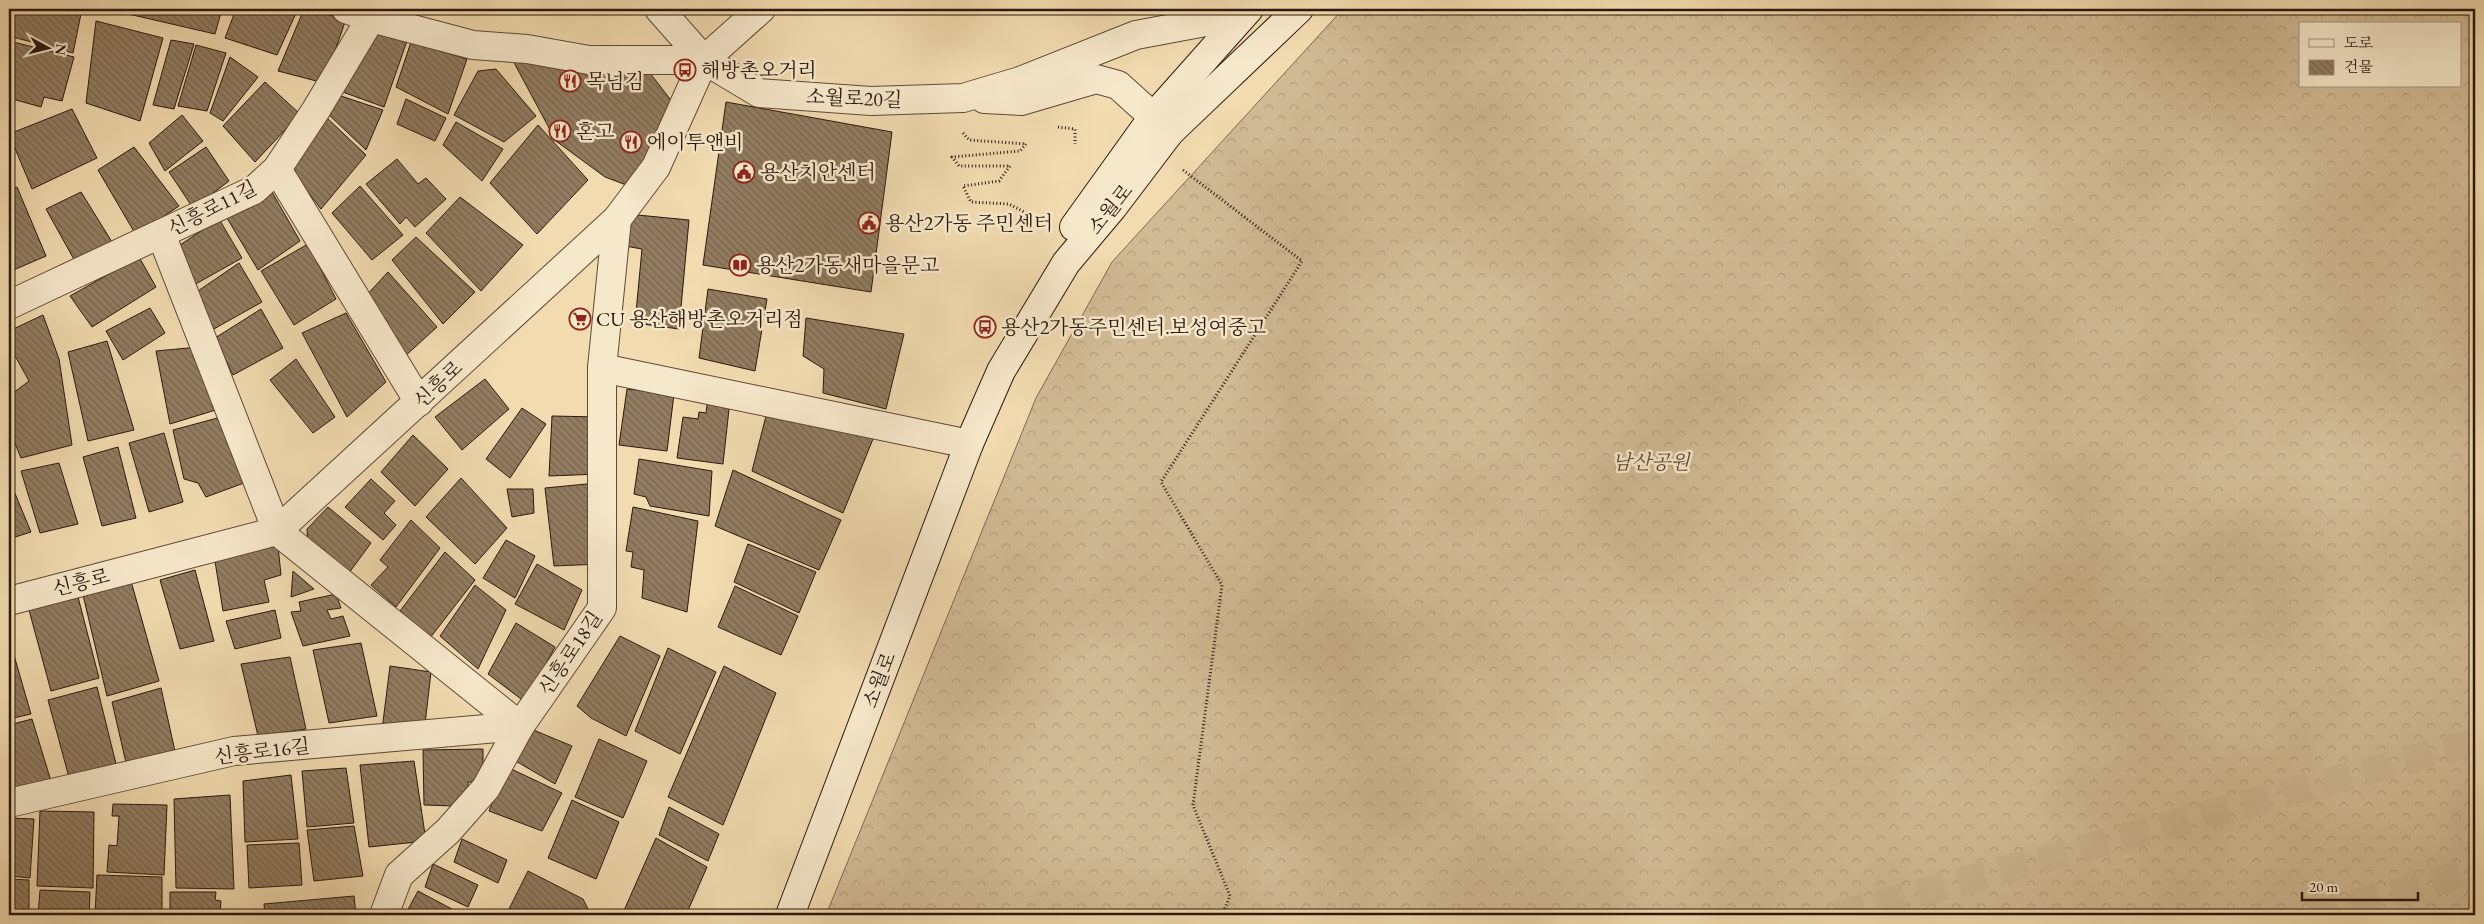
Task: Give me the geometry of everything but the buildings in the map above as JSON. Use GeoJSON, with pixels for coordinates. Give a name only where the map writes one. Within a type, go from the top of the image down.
{"type":"FeatureCollection","features":[{"type":"Feature","properties":{"kind":"street"},"geometry":{"type":"LineString","coordinates":[[659,9],[704,60]]}},
{"type":"Feature","properties":{"kind":"street"},"geometry":{"type":"LineString","coordinates":[[359,13],[473,45],[527,49],[589,60],[704,60],[761,9]]}},
{"type":"Feature","properties":{"kind":"street","name":"소월로"},"geometry":{"type":"LineString","coordinates":[[1162,125],[1299,9]]}},
{"type":"Feature","properties":{"kind":"street","name":"소월로20길"},"geometry":{"type":"LineString","coordinates":[[704,60],[759,93],[871,101],[963,98],[1020,81],[1136,35],[1246,12]]}},
{"type":"Feature","properties":{"kind":"street","name":"소월로"},"geometry":{"type":"LineString","coordinates":[[790,915],[969,444],[992,360],[1038,275],[1162,125],[1246,12]]}},
{"type":"Feature","properties":{"kind":"street","name":"신흥로11길"},"geometry":{"type":"LineString","coordinates":[[9,305],[254,190],[277,169],[316,110],[359,13]]}},
{"type":"Feature","properties":{"kind":"street","name":"신흥로"},"geometry":{"type":"LineString","coordinates":[[9,600],[277,531],[617,219],[656,167],[704,60]]}},
{"type":"Feature","properties":{"kind":"street"},"geometry":{"type":"LineString","coordinates":[[963,98],[1021,101],[1096,79],[1118,85],[1162,125]]}},
{"type":"Feature","properties":{"kind":"street"},"geometry":{"type":"LineString","coordinates":[[277,169],[419,402]]}},
{"type":"Feature","properties":{"kind":"street","name":"신흥로18길"},"geometry":{"type":"LineString","coordinates":[[384,915],[398,875],[448,831],[486,788],[520,726],[602,608],[602,368],[617,219]]}},
{"type":"Feature","properties":{"kind":"street"},"geometry":{"type":"LineString","coordinates":[[162,234],[277,531],[520,726]]}},
{"type":"Feature","properties":{"kind":"street"},"geometry":{"type":"LineString","coordinates":[[602,368],[969,444]]}},
{"type":"Feature","properties":{"kind":"street","name":"신흥로16길"},"geometry":{"type":"LineString","coordinates":[[9,803],[234,751],[520,726]]}},
{"type":"Feature","properties":{"kind":"path"},"geometry":{"type":"LineString","coordinates":[[1053,127],[1075,129],[1075,144]]}},
{"type":"Feature","properties":{"kind":"path"},"geometry":{"type":"LineString","coordinates":[[962,131],[969,140],[1026,144],[1020,152],[952,157],[958,166],[1010,166],[999,181],[962,186],[971,202],[1009,204],[1028,214]]}},
{"type":"Feature","properties":{"kind":"path"},"geometry":{"type":"LineString","coordinates":[[1180,168],[1302,261],[1161,482],[1222,584],[1193,805],[1230,896],[1222,915]]}},
{"type":"Feature","properties":{"kind":"green space","name":"남산공원"},"geometry":{"type":"Polygon","coordinates":[[[1343,9],[2475,9],[2475,915],[826,915],[1036,398],[1112,262],[1343,9]]]}},
{"type":"Feature","properties":{"kind":"tunnel"},"geometry":{"type":"LineString","coordinates":[[1837,915],[2475,742]]}},
{"type":"Feature","properties":{"kind":"tunnel"},"geometry":{"type":"LineString","coordinates":[[2311,915],[2475,871]]}},
{"type":"Feature","properties":{"kind":"place","name":"해방촌오거리"},"geometry":{"type":"Point","coordinates":[685,70]}},
{"type":"Feature","properties":{"kind":"place","name":"목넘김"},"geometry":{"type":"Point","coordinates":[570,81]}},
{"type":"Feature","properties":{"kind":"place","name":"혼고"},"geometry":{"type":"Point","coordinates":[560,131]}},
{"type":"Feature","properties":{"kind":"place","name":"에이투앤비"},"geometry":{"type":"Point","coordinates":[631,142]}},
{"type":"Feature","properties":{"kind":"place","name":"용산치안센터"},"geometry":{"type":"Point","coordinates":[744,172]}},
{"type":"Feature","properties":{"kind":"place","name":"용산2가동 주민센터"},"geometry":{"type":"Point","coordinates":[869,223]}},
{"type":"Feature","properties":{"kind":"place","name":"용산2가동새마을문고"},"geometry":{"type":"Point","coordinates":[740,265]}},
{"type":"Feature","properties":{"kind":"place","name":"CU 용산해방촌오거리점"},"geometry":{"type":"Point","coordinates":[580,319]}},
{"type":"Feature","properties":{"kind":"place","name":"용산2가동주민센터.보성여중고"},"geometry":{"type":"Point","coordinates":[985,327]}}]}
